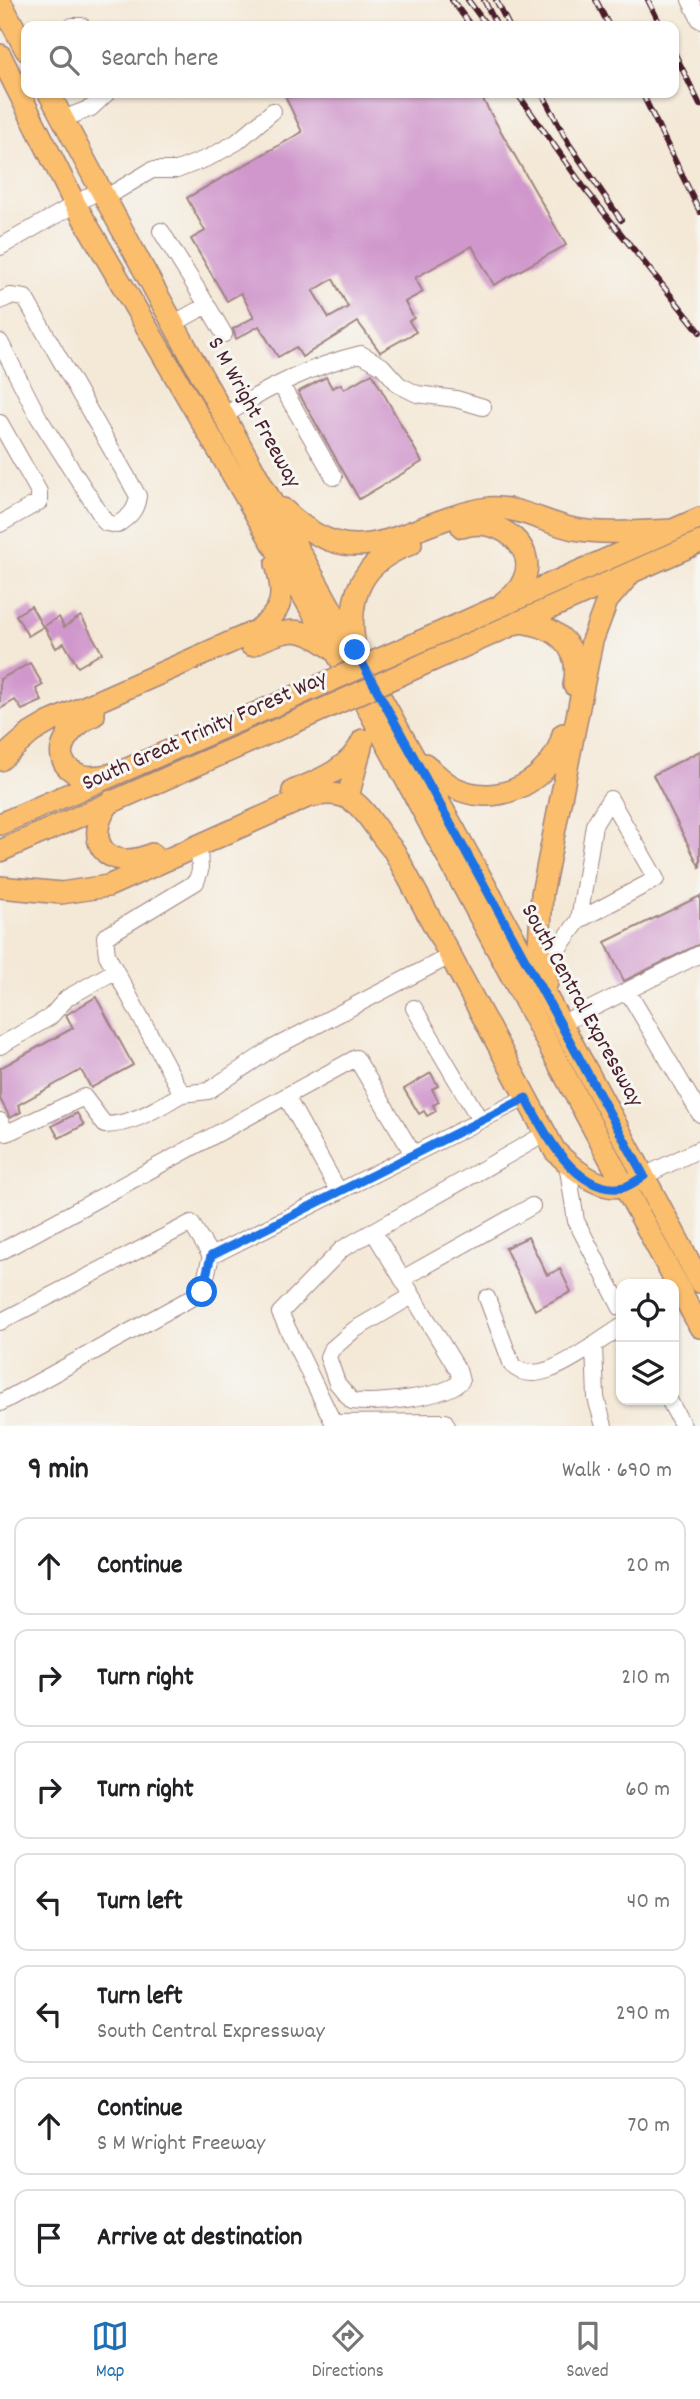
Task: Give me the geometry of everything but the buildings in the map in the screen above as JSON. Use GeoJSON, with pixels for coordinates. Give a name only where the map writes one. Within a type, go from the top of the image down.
{"type":"FeatureCollection","features":[{"type":"Feature","properties":{"kind":"main road"},"geometry":{"type":"LineString","coordinates":[[0,1],[21,37]]}},
{"type":"Feature","properties":{"kind":"main road"},"geometry":{"type":"LineString","coordinates":[[0,55],[21,97]]}},
{"type":"Feature","properties":{"kind":"main road"},"geometry":{"type":"LineString","coordinates":[[22,98],[75,204],[358,690],[363,740],[349,793]]}},
{"type":"Feature","properties":{"kind":"main road","name":"S M Wright Freeway"},"geometry":{"type":"LineString","coordinates":[[52,98],[173,324],[415,755]]}},
{"type":"Feature","properties":{"kind":"main road"},"geometry":{"type":"LineString","coordinates":[[268,495],[310,534],[345,546],[372,544],[489,508],[509,508],[576,529],[613,532],[673,530]]}},
{"type":"Feature","properties":{"kind":"main road","name":"South Great Trinity Forest Way"},"geometry":{"type":"LineString","coordinates":[[0,824],[700,518]]}},
{"type":"Feature","properties":{"kind":"main road"},"geometry":{"type":"LineString","coordinates":[[355,650],[352,627],[354,599],[373,566],[394,550],[468,524],[488,523],[498,526],[509,532],[522,547],[524,576],[519,587],[503,603]]}},
{"type":"Feature","properties":{"kind":"main road"},"geometry":{"type":"LineString","coordinates":[[0,760],[31,733],[48,723],[256,631],[267,623],[276,613],[282,587],[270,542]]}},
{"type":"Feature","properties":{"kind":"main road","name":"South Great Trinity Forest Way"},"geometry":{"type":"LineString","coordinates":[[0,851],[700,542]]}},
{"type":"Feature","properties":{"kind":"main road"},"geometry":{"type":"LineString","coordinates":[[560,1023],[543,969],[539,946],[542,894],[592,641],[607,601],[630,573]]}},
{"type":"Feature","properties":{"kind":"main road"},"geometry":{"type":"LineString","coordinates":[[415,755],[455,788],[487,794],[520,788],[536,779],[549,764],[561,744],[576,667],[568,644],[561,635],[534,623],[518,622]]}},
{"type":"Feature","properties":{"kind":"main road"},"geometry":{"type":"LineString","coordinates":[[118,773],[86,777],[72,770],[63,754],[66,735],[73,727],[286,631],[313,635],[332,649]]}},
{"type":"Feature","properties":{"kind":"main road","name":"South Central Expressway"},"geometry":{"type":"LineString","coordinates":[[358,690],[700,1327]]}},
{"type":"Feature","properties":{"kind":"main road"},"geometry":{"type":"LineString","coordinates":[[111,802],[97,822],[98,842],[109,856],[129,862],[312,783],[351,760],[363,740]]}},
{"type":"Feature","properties":{"kind":"main road","name":"South Central Expressway"},"geometry":{"type":"LineString","coordinates":[[415,755],[700,1282]]}},
{"type":"Feature","properties":{"kind":"main road"},"geometry":{"type":"LineString","coordinates":[[312,783],[332,782],[349,793],[394,851],[545,1134],[567,1163],[602,1185],[625,1187],[644,1176]]}},
{"type":"Feature","properties":{"kind":"main road"},"geometry":{"type":"LineString","coordinates":[[0,887],[61,892],[92,890],[307,797],[349,793]]}},
{"type":"Feature","properties":{"kind":"street"},"geometry":{"type":"LineString","coordinates":[[690,0],[700,20]]}},
{"type":"Feature","properties":{"kind":"street"},"geometry":{"type":"LineString","coordinates":[[63,119],[91,108],[102,98]]}},
{"type":"Feature","properties":{"kind":"street"},"geometry":{"type":"LineString","coordinates":[[0,247],[75,204],[152,170],[177,170],[210,158],[237,142],[273,111]]}},
{"type":"Feature","properties":{"kind":"street"},"geometry":{"type":"LineString","coordinates":[[161,231],[224,334]]}},
{"type":"Feature","properties":{"kind":"street"},"geometry":{"type":"LineString","coordinates":[[0,301],[10,296],[25,298],[138,496],[136,508],[128,517],[117,524],[106,523],[5,364],[0,342]]}},
{"type":"Feature","properties":{"kind":"street"},"geometry":{"type":"LineString","coordinates":[[173,324],[207,304]]}},
{"type":"Feature","properties":{"kind":"street"},"geometry":{"type":"LineString","coordinates":[[224,416],[251,398],[344,358],[361,354],[382,366],[399,385],[417,394],[483,407]]}},
{"type":"Feature","properties":{"kind":"street"},"geometry":{"type":"LineString","coordinates":[[281,385],[334,477]]}},
{"type":"Feature","properties":{"kind":"street"},"geometry":{"type":"LineString","coordinates":[[0,423],[39,492],[39,502],[0,524]]}},
{"type":"Feature","properties":{"kind":"street"},"geometry":{"type":"LineString","coordinates":[[543,969],[579,920],[656,879],[610,799],[594,825],[579,920]]}},
{"type":"Feature","properties":{"kind":"street"},"geometry":{"type":"LineString","coordinates":[[182,1094],[107,955],[105,937],[113,929],[195,882],[200,872],[199,845]]}},
{"type":"Feature","properties":{"kind":"street"},"geometry":{"type":"LineString","coordinates":[[560,1023],[628,992],[700,954]]}},
{"type":"Feature","properties":{"kind":"street"},"geometry":{"type":"LineString","coordinates":[[0,1121],[7,1133],[84,1097],[105,1125],[138,1119],[182,1094],[208,1091],[273,1048],[450,956]]}},
{"type":"Feature","properties":{"kind":"street"},"geometry":{"type":"LineString","coordinates":[[0,1046],[50,1017],[67,998],[115,971]]}},
{"type":"Feature","properties":{"kind":"street"},"geometry":{"type":"LineString","coordinates":[[628,992],[700,1114]]}},
{"type":"Feature","properties":{"kind":"street"},"geometry":{"type":"LineString","coordinates":[[414,1008],[480,1121]]}},
{"type":"Feature","properties":{"kind":"street"},"geometry":{"type":"LineString","coordinates":[[0,1252],[356,1058],[413,1154]]}},
{"type":"Feature","properties":{"kind":"street"},"geometry":{"type":"LineString","coordinates":[[286,1096],[339,1192]]}},
{"type":"Feature","properties":{"kind":"street"},"geometry":{"type":"LineString","coordinates":[[211,1256],[526,1098]]}},
{"type":"Feature","properties":{"kind":"street"},"geometry":{"type":"LineString","coordinates":[[447,1426],[445,1422],[334,1424],[280,1312],[342,1249],[545,1134]]}},
{"type":"Feature","properties":{"kind":"street"},"geometry":{"type":"LineString","coordinates":[[644,1176],[700,1149]]}},
{"type":"Feature","properties":{"kind":"street"},"geometry":{"type":"LineString","coordinates":[[567,1163],[576,1222],[616,1298]]}},
{"type":"Feature","properties":{"kind":"street"},"geometry":{"type":"LineString","coordinates":[[402,1279],[532,1206]]}},
{"type":"Feature","properties":{"kind":"street"},"geometry":{"type":"LineString","coordinates":[[0,1322],[191,1223],[211,1256],[202,1292],[0,1403]]}},
{"type":"Feature","properties":{"kind":"street"},"geometry":{"type":"LineString","coordinates":[[373,1231],[412,1296],[461,1381],[452,1388],[431,1394],[352,1401],[337,1383],[328,1357],[331,1350],[354,1330],[412,1296]]}},
{"type":"Feature","properties":{"kind":"street"},"geometry":{"type":"LineString","coordinates":[[487,1297],[512,1365],[520,1373],[529,1375],[570,1360],[616,1330]]}},
{"type":"Feature","properties":{"kind":"street"},"geometry":{"type":"LineString","coordinates":[[594,1345],[596,1398],[604,1426]]}},
{"type":"Feature","properties":{"kind":"street"},"geometry":{"type":"LineString","coordinates":[[672,1405],[683,1426]]}},
{"type":"Feature","properties":{"kind":"railway"},"geometry":{"type":"LineString","coordinates":[[452,0],[467,21]]}},
{"type":"Feature","properties":{"kind":"railway"},"geometry":{"type":"LineString","coordinates":[[468,0],[483,21]]}},
{"type":"Feature","properties":{"kind":"railway"},"geometry":{"type":"LineString","coordinates":[[484,0],[494,21]]}},
{"type":"Feature","properties":{"kind":"railway"},"geometry":{"type":"LineString","coordinates":[[496,0],[506,21]]}},
{"type":"Feature","properties":{"kind":"railway"},"geometry":{"type":"LineString","coordinates":[[596,0],[606,21]]}},
{"type":"Feature","properties":{"kind":"railway"},"geometry":{"type":"LineString","coordinates":[[648,0],[658,21]]}},
{"type":"Feature","properties":{"kind":"railway"},"geometry":{"type":"LineString","coordinates":[[679,62],[700,105]]}},
{"type":"Feature","properties":{"kind":"railway"},"geometry":{"type":"LineString","coordinates":[[521,98],[585,189],[700,332]]}},
{"type":"Feature","properties":{"kind":"railway"},"geometry":{"type":"LineString","coordinates":[[545,98],[569,144],[621,220]]}},
{"type":"Feature","properties":{"kind":"railway"},"geometry":{"type":"LineString","coordinates":[[644,98],[700,212]]}},
{"type":"Feature","properties":{"kind":"route"},"geometry":{"type":"LineString","coordinates":[[202,1292],[211,1256],[526,1098],[555,1151],[583,1175],[602,1185],[625,1187],[644,1176],[355,650]]}}]}
